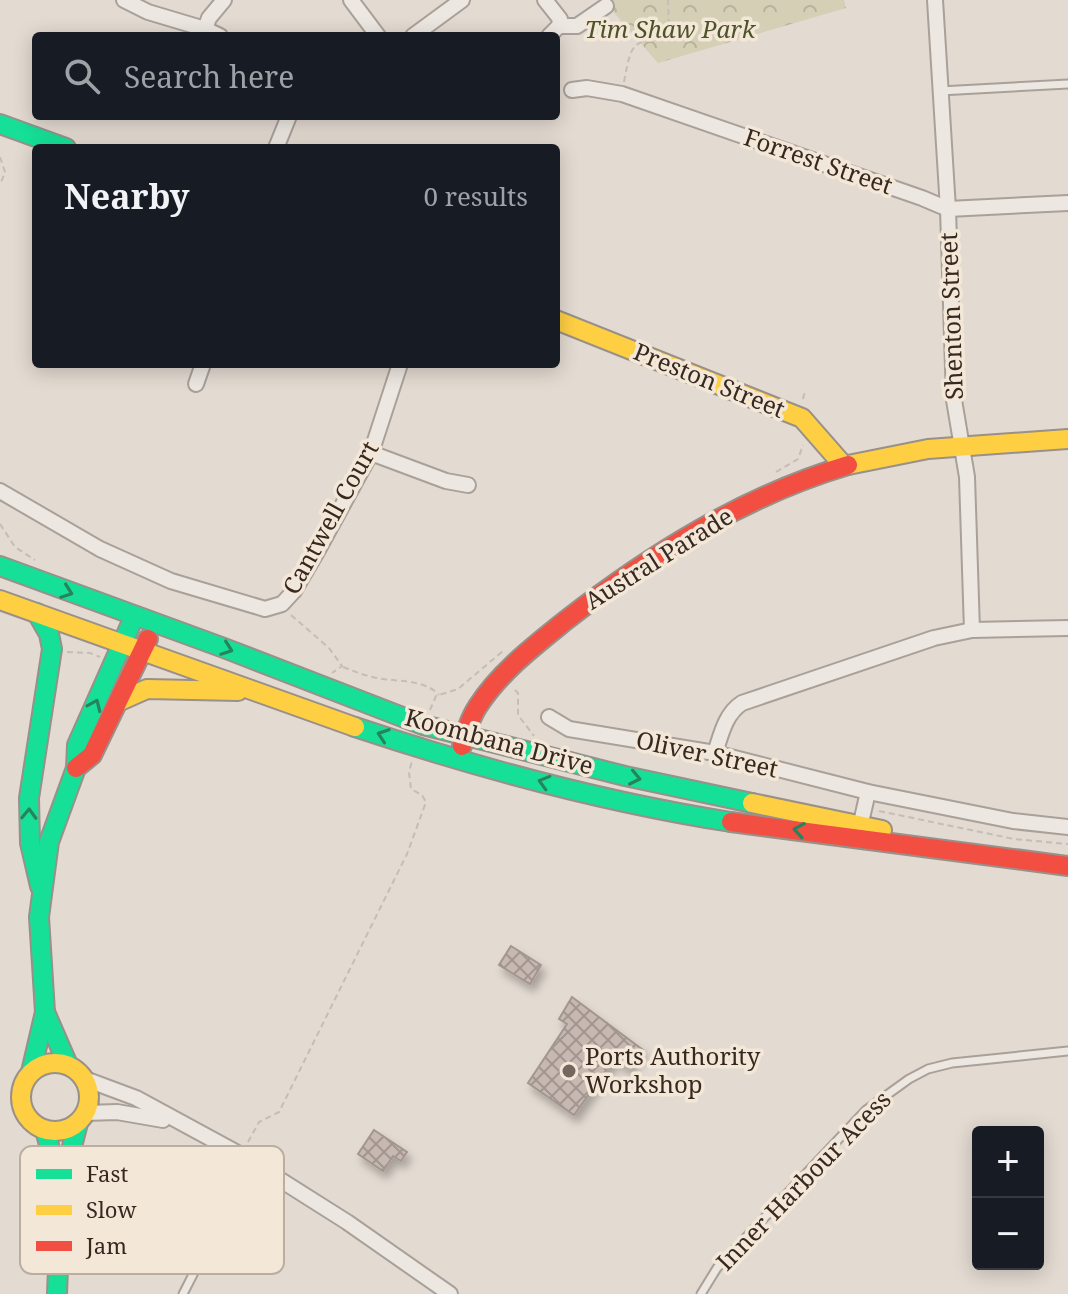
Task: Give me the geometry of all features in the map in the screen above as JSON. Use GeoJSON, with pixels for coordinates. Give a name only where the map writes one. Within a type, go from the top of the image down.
{"type":"FeatureCollection","features":[{"type":"Feature","properties":{"kind":"main road"},"geometry":{"type":"LineString","coordinates":[[0,124],[55,144]]}},
{"type":"Feature","properties":{"kind":"main road","name":"Preston Street"},"geometry":{"type":"LineString","coordinates":[[560,322],[798,416],[819,435],[844,466]]}},
{"type":"Feature","properties":{"kind":"main road","name":"Austral Parade"},"geometry":{"type":"LineString","coordinates":[[458,758],[479,705],[502,677],[565,621],[645,562],[738,508],[844,466],[905,451],[960,444],[1068,439]]}},
{"type":"Feature","properties":{"kind":"main road","name":"Koombana Drive"},"geometry":{"type":"LineString","coordinates":[[0,566],[423,725],[625,776],[1015,858],[1068,866]]}},
{"type":"Feature","properties":{"kind":"main road","name":"Koombana Drive"},"geometry":{"type":"LineString","coordinates":[[0,600],[415,746],[590,795],[694,814],[861,824]]}},
{"type":"Feature","properties":{"kind":"main road"},"geometry":{"type":"LineString","coordinates":[[37,613],[47,629],[51,652],[32,772],[28,820],[32,865],[41,890]]}},
{"type":"Feature","properties":{"kind":"main road"},"geometry":{"type":"LineString","coordinates":[[74,1146],[89,1102],[89,1090],[85,1079],[68,1065],[45,1012],[40,963],[41,890],[49,842],[76,768],[77,745],[134,617]]}},
{"type":"Feature","properties":{"kind":"main road"},"geometry":{"type":"LineString","coordinates":[[76,768],[92,755],[154,624]]}},
{"type":"Feature","properties":{"kind":"main road"},"geometry":{"type":"LineString","coordinates":[[120,701],[147,689],[258,692]]}},
{"type":"Feature","properties":{"kind":"main road"},"geometry":{"type":"LineString","coordinates":[[45,1012],[31,1072],[21,1090],[23,1110],[36,1126],[45,1130],[62,1131],[82,1118]]}},
{"type":"Feature","properties":{"kind":"main road"},"geometry":{"type":"LineString","coordinates":[[31,1072],[48,1063],[68,1065]]}},
{"type":"Feature","properties":{"kind":"main road"},"geometry":{"type":"LineString","coordinates":[[45,1130],[49,1146]]}},
{"type":"Feature","properties":{"kind":"main road"},"geometry":{"type":"LineString","coordinates":[[57,1294],[58,1274]]}},
{"type":"Feature","properties":{"kind":"street"},"geometry":{"type":"LineString","coordinates":[[124,0],[148,12],[211,32]]}},
{"type":"Feature","properties":{"kind":"street"},"geometry":{"type":"LineString","coordinates":[[205,29],[209,18],[224,0]]}},
{"type":"Feature","properties":{"kind":"street"},"geometry":{"type":"LineString","coordinates":[[351,0],[375,32]]}},
{"type":"Feature","properties":{"kind":"street"},"geometry":{"type":"LineString","coordinates":[[418,32],[462,0]]}},
{"type":"Feature","properties":{"kind":"street"},"geometry":{"type":"LineString","coordinates":[[545,0],[560,19],[554,31]]}},
{"type":"Feature","properties":{"kind":"street","name":"Shenton Street"},"geometry":{"type":"LineString","coordinates":[[935,0],[948,209],[954,400],[967,477],[972,630]]}},
{"type":"Feature","properties":{"kind":"street"},"geometry":{"type":"LineString","coordinates":[[554,31],[577,26],[606,6]]}},
{"type":"Feature","properties":{"kind":"street","name":"Forrest Street"},"geometry":{"type":"LineString","coordinates":[[572,90],[587,88],[622,94],[948,209],[1068,203]]}},
{"type":"Feature","properties":{"kind":"street"},"geometry":{"type":"LineString","coordinates":[[278,144],[287,120]]}},
{"type":"Feature","properties":{"kind":"street"},"geometry":{"type":"LineString","coordinates":[[196,384],[202,368]]}},
{"type":"Feature","properties":{"kind":"street","name":"Cantwell Court"},"geometry":{"type":"LineString","coordinates":[[0,491],[100,549],[171,581],[265,609],[282,604],[310,563],[371,453],[399,368]]}},
{"type":"Feature","properties":{"kind":"street"},"geometry":{"type":"LineString","coordinates":[[371,453],[446,481],[468,485]]}},
{"type":"Feature","properties":{"kind":"street"},"geometry":{"type":"LineString","coordinates":[[715,753],[727,718],[742,703],[934,638],[972,630],[1068,628]]}},
{"type":"Feature","properties":{"kind":"street","name":"Oliver Street"},"geometry":{"type":"LineString","coordinates":[[549,717],[569,729],[715,753],[868,792],[1013,821],[1068,827]]}},
{"type":"Feature","properties":{"kind":"street"},"geometry":{"type":"LineString","coordinates":[[861,824],[868,792]]}},
{"type":"Feature","properties":{"kind":"street"},"geometry":{"type":"LineString","coordinates":[[85,1079],[136,1098],[222,1146]]}},
{"type":"Feature","properties":{"kind":"street"},"geometry":{"type":"LineString","coordinates":[[82,1118],[140,1114],[179,1124]]}},
{"type":"Feature","properties":{"kind":"street"},"geometry":{"type":"LineString","coordinates":[[284,1182],[451,1294]]}},
{"type":"Feature","properties":{"kind":"lane"},"geometry":{"type":"LineString","coordinates":[[940,91],[1068,84]]}},
{"type":"Feature","properties":{"kind":"lane","name":"Inner Harbour Acess"},"geometry":{"type":"LineString","coordinates":[[701,1294],[717,1268],[866,1110],[886,1094],[928,1069],[952,1063],[1068,1051]]}},
{"type":"Feature","properties":{"kind":"lane"},"geometry":{"type":"LineString","coordinates":[[183,1294],[192,1274]]}},
{"type":"Feature","properties":{"kind":"path"},"geometry":{"type":"LineString","coordinates":[[622,94],[632,48],[636,43],[669,29],[668,0]]}},
{"type":"Feature","properties":{"kind":"path"},"geometry":{"type":"LineString","coordinates":[[0,157],[5,172],[0,185]]}},
{"type":"Feature","properties":{"kind":"path"},"geometry":{"type":"LineString","coordinates":[[777,472],[798,459],[803,447],[798,416],[805,391]]}},
{"type":"Feature","properties":{"kind":"path"},"geometry":{"type":"LineString","coordinates":[[0,524],[15,547],[39,562]]}},
{"type":"Feature","properties":{"kind":"path"},"geometry":{"type":"LineString","coordinates":[[282,604],[299,624],[329,648],[342,666],[370,677],[415,683],[435,690],[439,695]]}},
{"type":"Feature","properties":{"kind":"path"},"geometry":{"type":"LineString","coordinates":[[423,725],[436,696],[458,689],[511,644]]}},
{"type":"Feature","properties":{"kind":"path"},"geometry":{"type":"LineString","coordinates":[[63,652],[90,653],[101,657]]}},
{"type":"Feature","properties":{"kind":"path"},"geometry":{"type":"LineString","coordinates":[[488,664],[518,693],[518,715],[537,739]]}},
{"type":"Feature","properties":{"kind":"path"},"geometry":{"type":"LineString","coordinates":[[332,673],[342,666]]}},
{"type":"Feature","properties":{"kind":"path"},"geometry":{"type":"LineString","coordinates":[[250,1146],[259,1122],[279,1112],[407,854],[426,802],[422,795],[411,789],[409,772],[415,746]]}},
{"type":"Feature","properties":{"kind":"path"},"geometry":{"type":"LineString","coordinates":[[861,824],[1068,844]]}},
{"type":"Feature","properties":{"kind":"green space","name":"Tim Shaw Park"},"geometry":{"type":"Polygon","coordinates":[[[603,0],[844,0],[846,8],[658,63],[603,0]]]}},
{"type":"Feature","properties":{"kind":"building"},"geometry":{"type":"Polygon","coordinates":[[[511,946],[541,965],[530,984],[499,965],[511,946]]]}},
{"type":"Feature","properties":{"kind":"building"},"geometry":{"type":"Polygon","coordinates":[[[572,997],[643,1050],[628,1068],[615,1058],[574,1115],[528,1083],[567,1024],[559,1019],[572,997]]]}},
{"type":"Feature","properties":{"kind":"building"},"geometry":{"type":"Polygon","coordinates":[[[374,1130],[407,1152],[401,1161],[393,1156],[383,1171],[358,1154],[374,1130]]]}},
{"type":"Feature","properties":{"kind":"traffic: fast"},"geometry":{"type":"LineString","coordinates":[[0,124],[55,144]]}},
{"type":"Feature","properties":{"kind":"traffic: fast"},"geometry":{"type":"LineString","coordinates":[[0,566],[423,725],[625,776],[752,803]]}},
{"type":"Feature","properties":{"kind":"traffic: fast"},"geometry":{"type":"LineString","coordinates":[[37,613],[49,634],[52,649],[29,798],[30,843],[40,886]]}},
{"type":"Feature","properties":{"kind":"traffic: fast"},"geometry":{"type":"LineString","coordinates":[[68,1065],[45,1012],[39,917],[49,842],[76,768],[77,745],[134,617]]}},
{"type":"Feature","properties":{"kind":"traffic: fast"},"geometry":{"type":"LineString","coordinates":[[355,727],[541,782],[731,822]]}},
{"type":"Feature","properties":{"kind":"traffic: fast"},"geometry":{"type":"LineString","coordinates":[[31,1072],[45,1012]]}},
{"type":"Feature","properties":{"kind":"traffic: fast"},"geometry":{"type":"LineString","coordinates":[[72,1146],[78,1123]]}},
{"type":"Feature","properties":{"kind":"traffic: fast"},"geometry":{"type":"LineString","coordinates":[[45,1130],[49,1146]]}},
{"type":"Feature","properties":{"kind":"traffic: fast"},"geometry":{"type":"LineString","coordinates":[[57,1294],[58,1274]]}},
{"type":"Feature","properties":{"kind":"traffic: slow"},"geometry":{"type":"LineString","coordinates":[[560,322],[802,418],[844,466]]}},
{"type":"Feature","properties":{"kind":"traffic: slow"},"geometry":{"type":"LineString","coordinates":[[848,465],[928,449],[1068,439]]}},
{"type":"Feature","properties":{"kind":"traffic: slow"},"geometry":{"type":"LineString","coordinates":[[0,600],[355,727]]}},
{"type":"Feature","properties":{"kind":"traffic: slow"},"geometry":{"type":"LineString","coordinates":[[120,701],[147,689],[238,691]]}},
{"type":"Feature","properties":{"kind":"traffic: slow"},"geometry":{"type":"LineString","coordinates":[[752,803],[882,830]]}},
{"type":"Feature","properties":{"kind":"traffic: slow"},"geometry":{"type":"LineString","coordinates":[[48,1063],[62,1063],[74,1068],[84,1078],[89,1097],[84,1116],[74,1126],[62,1131],[48,1131],[36,1126],[26,1116],[21,1104],[21,1090],[26,1078],[36,1068],[48,1063]]}},
{"type":"Feature","properties":{"kind":"traffic: jam"},"geometry":{"type":"LineString","coordinates":[[462,746],[475,711],[497,682],[530,650],[598,596],[665,550],[735,510],[848,465]]}},
{"type":"Feature","properties":{"kind":"traffic: jam"},"geometry":{"type":"LineString","coordinates":[[76,768],[92,755],[148,639]]}},
{"type":"Feature","properties":{"kind":"traffic: jam"},"geometry":{"type":"LineString","coordinates":[[731,822],[1068,866]]}},
{"type":"Feature","properties":{"kind":"place","name":"Ports Authority Workshop"},"geometry":{"type":"Point","coordinates":[569,1071]}}]}
